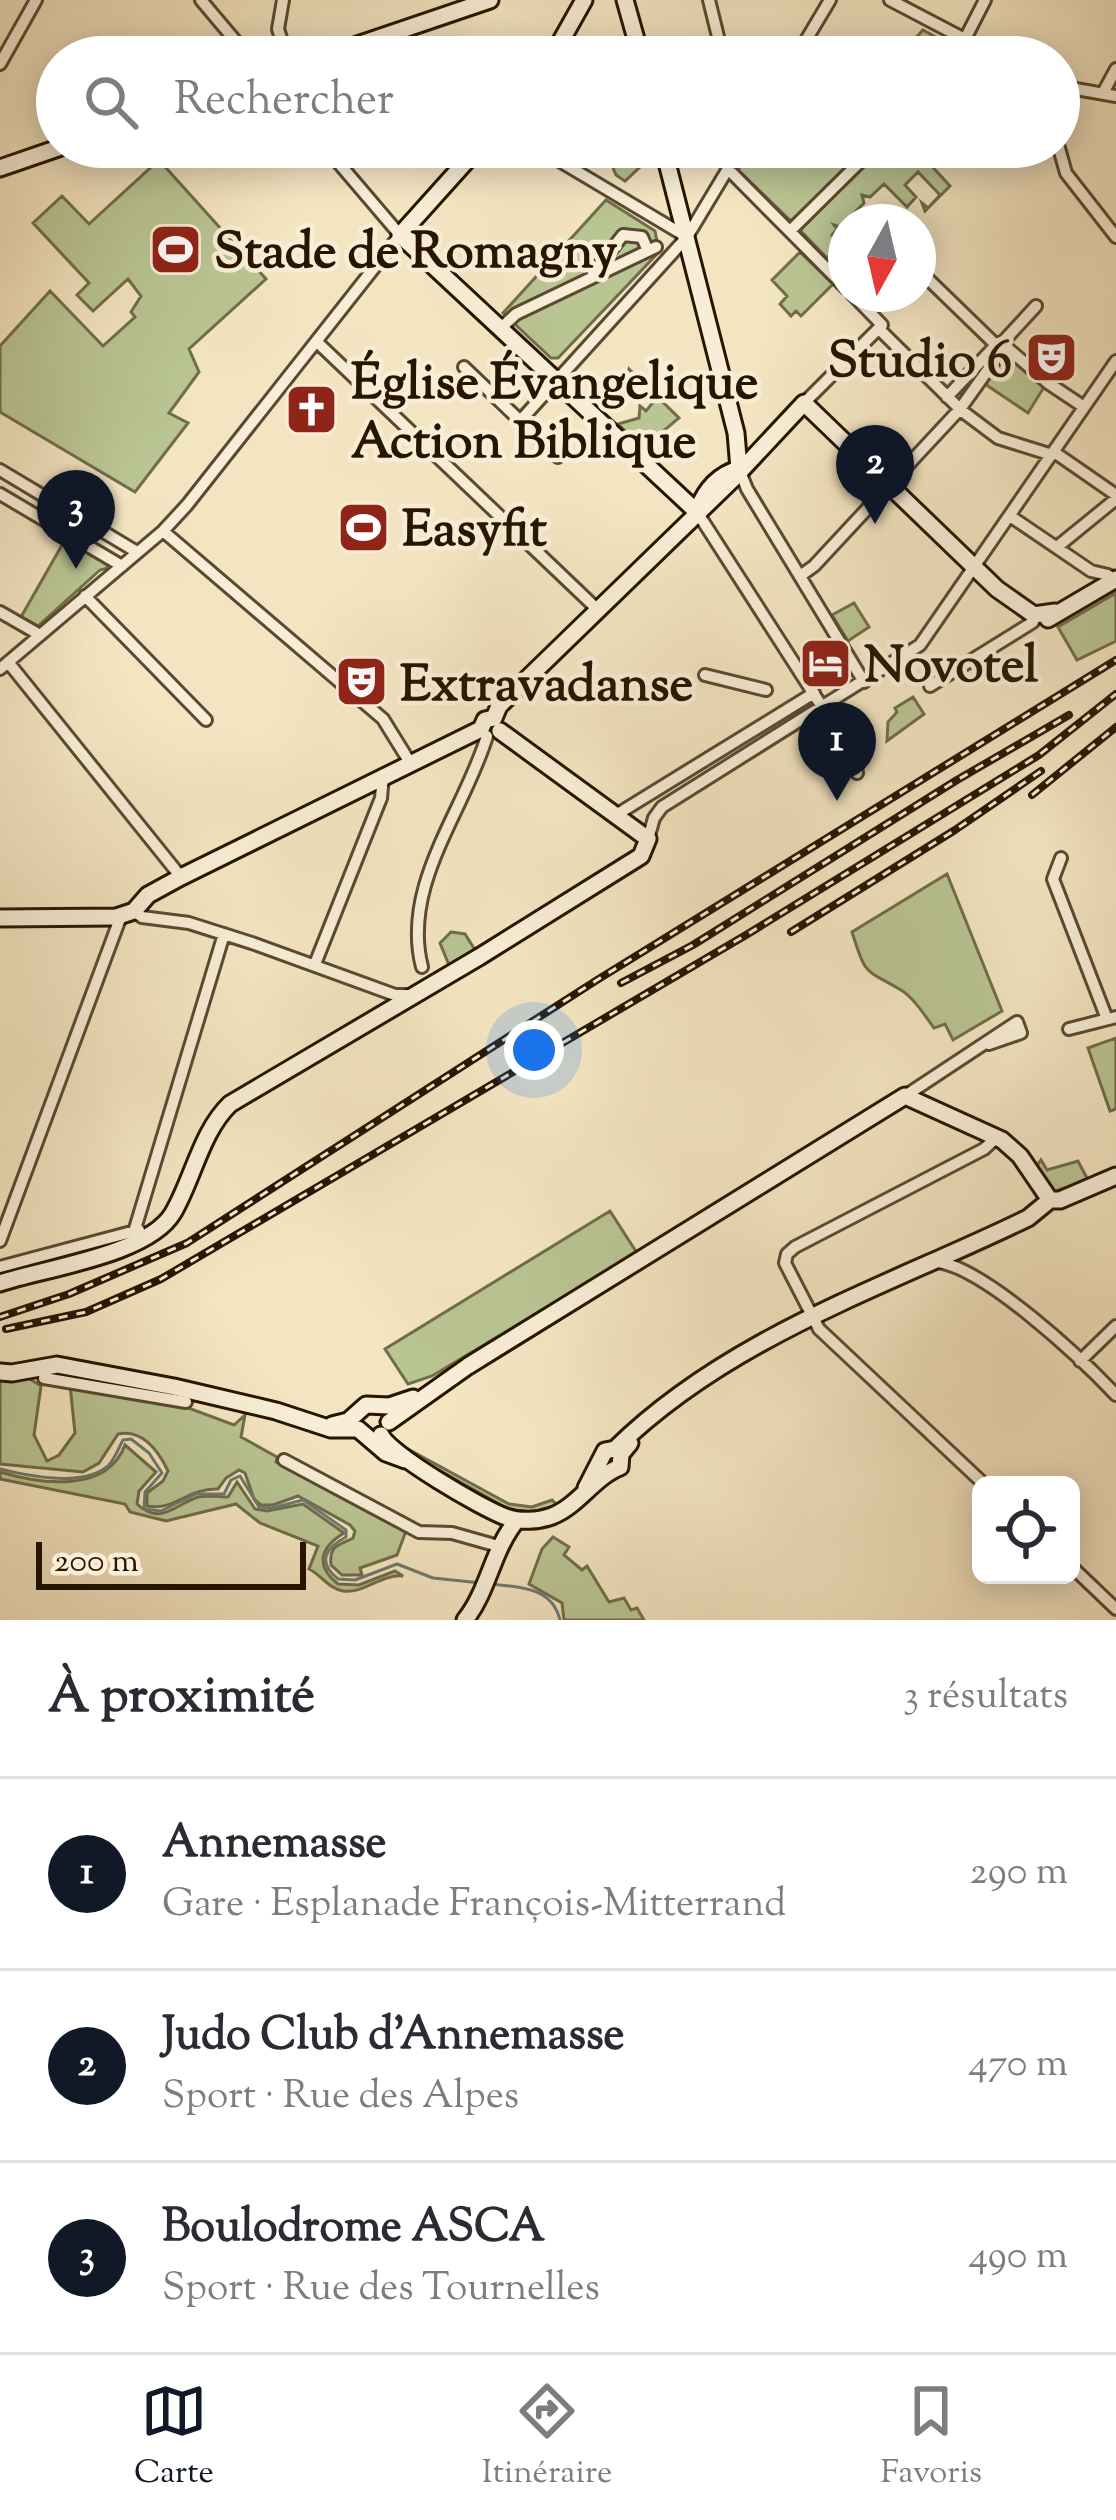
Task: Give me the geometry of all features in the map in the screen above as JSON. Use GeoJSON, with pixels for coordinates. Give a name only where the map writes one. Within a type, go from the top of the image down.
{"type":"FeatureCollection","features":[{"type":"Feature","properties":{"kind":"street"},"geometry":{"type":"LineString","coordinates":[[0,64],[36,0]]}},
{"type":"Feature","properties":{"kind":"street"},"geometry":{"type":"LineString","coordinates":[[202,0],[232,36]]}},
{"type":"Feature","properties":{"kind":"street"},"geometry":{"type":"LineString","coordinates":[[280,36],[283,0]]}},
{"type":"Feature","properties":{"kind":"street"},"geometry":{"type":"LineString","coordinates":[[384,36],[490,0]]}},
{"type":"Feature","properties":{"kind":"street"},"geometry":{"type":"LineString","coordinates":[[564,36],[584,0]]}},
{"type":"Feature","properties":{"kind":"street"},"geometry":{"type":"LineString","coordinates":[[625,0],[634,36]]}},
{"type":"Feature","properties":{"kind":"street"},"geometry":{"type":"LineString","coordinates":[[709,0],[718,36]]}},
{"type":"Feature","properties":{"kind":"street"},"geometry":{"type":"LineString","coordinates":[[809,36],[830,0]]}},
{"type":"Feature","properties":{"kind":"street"},"geometry":{"type":"LineString","coordinates":[[890,0],[959,36]]}},
{"type":"Feature","properties":{"kind":"street"},"geometry":{"type":"LineString","coordinates":[[973,36],[985,0]]}},
{"type":"Feature","properties":{"kind":"street"},"geometry":{"type":"LineString","coordinates":[[1080,89],[1112,93],[1116,69]]}},
{"type":"Feature","properties":{"kind":"street"},"geometry":{"type":"LineString","coordinates":[[0,168],[36,156]]}},
{"type":"Feature","properties":{"kind":"street"},"geometry":{"type":"LineString","coordinates":[[343,168],[400,235],[697,512],[853,755],[857,772]]}},
{"type":"Feature","properties":{"kind":"street"},"geometry":{"type":"LineString","coordinates":[[181,877],[3,663],[163,531],[400,235],[460,168]]}},
{"type":"Feature","properties":{"kind":"street"},"geometry":{"type":"LineString","coordinates":[[571,168],[687,237]]}},
{"type":"Feature","properties":{"kind":"street"},"geometry":{"type":"LineString","coordinates":[[669,168],[735,429],[739,469],[864,682]]}},
{"type":"Feature","properties":{"kind":"street"},"geometry":{"type":"LineString","coordinates":[[790,231],[853,168]]}},
{"type":"Feature","properties":{"kind":"street"},"geometry":{"type":"LineString","coordinates":[[1065,168],[1116,237]]}},
{"type":"Feature","properties":{"kind":"street"},"geometry":{"type":"LineString","coordinates":[[520,421],[687,237],[728,169],[828,270]]}},
{"type":"Feature","properties":{"kind":"street"},"geometry":{"type":"LineString","coordinates":[[501,328],[512,311],[587,280],[652,249],[642,237],[623,235],[587,280]]}},
{"type":"Feature","properties":{"kind":"street"},"geometry":{"type":"LineString","coordinates":[[936,286],[1001,345],[1084,407]]}},
{"type":"Feature","properties":{"kind":"street"},"geometry":{"type":"LineString","coordinates":[[947,397],[1036,305]]}},
{"type":"Feature","properties":{"kind":"street"},"geometry":{"type":"LineString","coordinates":[[868,312],[961,410],[1000,439],[1053,453],[1116,497],[1057,547]]}},
{"type":"Feature","properties":{"kind":"street"},"geometry":{"type":"LineString","coordinates":[[422,967],[417,935],[422,891],[472,783],[499,706],[734,479],[881,327]]}},
{"type":"Feature","properties":{"kind":"street"},"geometry":{"type":"LineString","coordinates":[[316,342],[597,610]]}},
{"type":"Feature","properties":{"kind":"street"},"geometry":{"type":"LineString","coordinates":[[800,576],[961,410],[1001,345]]}},
{"type":"Feature","properties":{"kind":"street"},"geometry":{"type":"LineString","coordinates":[[0,1279],[133,1244],[159,1230],[170,1218],[227,1107],[641,856],[662,807],[920,645],[1116,361]]}},
{"type":"Feature","properties":{"kind":"street"},"geometry":{"type":"LineString","coordinates":[[464,367],[558,457]]}},
{"type":"Feature","properties":{"kind":"street"},"geometry":{"type":"LineString","coordinates":[[804,404],[1030,616]]}},
{"type":"Feature","properties":{"kind":"street"},"geometry":{"type":"LineString","coordinates":[[0,470],[137,552]]}},
{"type":"Feature","properties":{"kind":"street"},"geometry":{"type":"LineString","coordinates":[[0,494],[122,566]]}},
{"type":"Feature","properties":{"kind":"street"},"geometry":{"type":"LineString","coordinates":[[1010,516],[1057,547],[1086,588]]}},
{"type":"Feature","properties":{"kind":"street"},"geometry":{"type":"LineString","coordinates":[[163,531],[376,712],[409,761]]}},
{"type":"Feature","properties":{"kind":"street"},"geometry":{"type":"LineString","coordinates":[[930,686],[1030,616],[1055,612],[1086,588],[1114,575]]}},
{"type":"Feature","properties":{"kind":"street"},"geometry":{"type":"LineString","coordinates":[[85,596],[206,720]]}},
{"type":"Feature","properties":{"kind":"street"},"geometry":{"type":"LineString","coordinates":[[0,612],[40,635]]}},
{"type":"Feature","properties":{"kind":"street"},"geometry":{"type":"LineString","coordinates":[[705,675],[766,690]]}},
{"type":"Feature","properties":{"kind":"street"},"geometry":{"type":"LineString","coordinates":[[618,817],[814,693]]}},
{"type":"Feature","properties":{"kind":"street"},"geometry":{"type":"LineString","coordinates":[[0,1240],[128,913],[148,895],[181,877],[409,761],[491,728]]}},
{"type":"Feature","properties":{"kind":"street"},"geometry":{"type":"LineString","coordinates":[[491,728],[648,839]]}},
{"type":"Feature","properties":{"kind":"street"},"geometry":{"type":"LineString","coordinates":[[315,964],[381,798],[383,775]]}},
{"type":"Feature","properties":{"kind":"street"},"geometry":{"type":"LineString","coordinates":[[1061,858],[1053,879],[1111,1018],[1070,1029]]}},
{"type":"Feature","properties":{"kind":"street"},"geometry":{"type":"LineString","coordinates":[[4,920],[128,913],[189,923],[400,996],[416,993]]}},
{"type":"Feature","properties":{"kind":"street"},"geometry":{"type":"LineString","coordinates":[[134,1232],[224,934]]}},
{"type":"Feature","properties":{"kind":"street"},"geometry":{"type":"LineString","coordinates":[[375,1016],[383,1005],[382,990]]}},
{"type":"Feature","properties":{"kind":"street"},"geometry":{"type":"LineString","coordinates":[[0,1372],[48,1365],[92,1370],[248,1403],[322,1425],[370,1427],[986,1045]]}},
{"type":"Feature","properties":{"kind":"street"},"geometry":{"type":"LineString","coordinates":[[905,1096],[997,1137],[1020,1156],[1050,1200]]}},
{"type":"Feature","properties":{"kind":"street"},"geometry":{"type":"LineString","coordinates":[[976,1476],[811,1318],[786,1268],[788,1251],[984,1149],[997,1137]]}},
{"type":"Feature","properties":{"kind":"street"},"geometry":{"type":"LineString","coordinates":[[427,1392],[393,1405],[366,1405],[370,1427],[386,1454],[509,1517],[553,1515],[704,1376],[751,1347],[933,1262],[958,1258],[1050,1200],[1058,1201],[1116,1176]]}},
{"type":"Feature","properties":{"kind":"street"},"geometry":{"type":"LineString","coordinates":[[0,1279],[170,1218]]}},
{"type":"Feature","properties":{"kind":"street"},"geometry":{"type":"LineString","coordinates":[[958,1258],[1116,1395]]}},
{"type":"Feature","properties":{"kind":"street"},"geometry":{"type":"LineString","coordinates":[[1080,1361],[1116,1326]]}},
{"type":"Feature","properties":{"kind":"street"},"geometry":{"type":"LineString","coordinates":[[44,1378],[186,1402]]}},
{"type":"Feature","properties":{"kind":"street"},"geometry":{"type":"LineString","coordinates":[[370,1427],[379,1406]]}},
{"type":"Feature","properties":{"kind":"street"},"geometry":{"type":"LineString","coordinates":[[284,1460],[418,1532],[500,1542]]}},
{"type":"Feature","properties":{"kind":"street"},"geometry":{"type":"LineString","coordinates":[[469,1619],[509,1517]]}},
{"type":"Feature","properties":{"kind":"street"},"geometry":{"type":"LineString","coordinates":[[1080,1575],[1116,1609]]}},
{"type":"Feature","properties":{"kind":"green space"},"geometry":{"type":"Polygon","coordinates":[[[150,168],[166,168],[266,279],[189,349],[199,372],[169,413],[188,423],[135,492],[0,412],[0,346],[50,291],[103,346],[135,317],[131,312],[141,296],[128,279],[93,311],[77,295],[89,283],[33,223],[62,196],[89,224],[150,168]]]}},
{"type":"Feature","properties":{"kind":"green space"},"geometry":{"type":"Polygon","coordinates":[[[613,168],[639,168],[625,181],[613,168]]]}},
{"type":"Feature","properties":{"kind":"green space"},"geometry":{"type":"Polygon","coordinates":[[[739,168],[846,168],[792,222],[739,168]]]}},
{"type":"Feature","properties":{"kind":"green space"},"geometry":{"type":"Polygon","coordinates":[[[861,168],[934,168],[950,186],[932,204],[940,195],[918,172],[905,185],[916,197],[910,204],[884,184],[870,197],[862,195],[864,203],[828,204],[827,258],[799,229],[861,168]]]}},
{"type":"Feature","properties":{"kind":"green space"},"geometry":{"type":"Polygon","coordinates":[[[606,200],[655,231],[659,252],[558,358],[551,358],[503,313],[606,200]]]}},
{"type":"Feature","properties":{"kind":"green space"},"geometry":{"type":"Polygon","coordinates":[[[800,252],[828,279],[828,289],[801,316],[796,311],[791,316],[780,304],[787,296],[772,280],[800,252]]]}},
{"type":"Feature","properties":{"kind":"green space"},"geometry":{"type":"Polygon","coordinates":[[[1005,354],[1044,387],[1028,413],[985,384],[1001,361],[1010,371],[1013,368],[1003,358],[1005,354]]]}},
{"type":"Feature","properties":{"kind":"green space"},"geometry":{"type":"Polygon","coordinates":[[[629,369],[679,418],[643,448],[618,424],[639,418],[640,406],[646,411],[655,400],[629,369]]]}},
{"type":"Feature","properties":{"kind":"green space"},"geometry":{"type":"Polygon","coordinates":[[[66,538],[106,560],[108,568],[38,626],[21,617],[66,538]]]}},
{"type":"Feature","properties":{"kind":"green space"},"geometry":{"type":"Polygon","coordinates":[[[1116,593],[1116,641],[1077,660],[1058,627],[1116,593]]]}},
{"type":"Feature","properties":{"kind":"green space"},"geometry":{"type":"Polygon","coordinates":[[[854,603],[869,627],[848,641],[832,615],[854,603]]]}},
{"type":"Feature","properties":{"kind":"green space"},"geometry":{"type":"Polygon","coordinates":[[[913,697],[924,714],[887,741],[895,708],[913,697]]]}},
{"type":"Feature","properties":{"kind":"green space"},"geometry":{"type":"Polygon","coordinates":[[[947,874],[1002,1011],[953,1040],[945,1024],[934,1028],[906,993],[868,970],[852,932],[947,874]]]}},
{"type":"Feature","properties":{"kind":"green space"},"geometry":{"type":"Polygon","coordinates":[[[451,932],[465,934],[475,950],[449,965],[440,943],[451,932]]]}},
{"type":"Feature","properties":{"kind":"green space"},"geometry":{"type":"Polygon","coordinates":[[[1116,1038],[1116,1109],[1110,1111],[1088,1048],[1116,1038]]]}},
{"type":"Feature","properties":{"kind":"green space"},"geometry":{"type":"Polygon","coordinates":[[[1041,1160],[1047,1170],[1078,1161],[1088,1180],[1053,1192],[1036,1167],[1041,1160]]]}},
{"type":"Feature","properties":{"kind":"green space"},"geometry":{"type":"Polygon","coordinates":[[[610,1211],[637,1253],[432,1376],[408,1384],[385,1349],[610,1211]]]}},
{"type":"Feature","properties":{"kind":"green space"},"geometry":{"type":"Polygon","coordinates":[[[25,1376],[41,1386],[34,1435],[47,1461],[59,1455],[75,1433],[70,1385],[175,1403],[234,1425],[245,1415],[241,1437],[277,1457],[276,1462],[329,1485],[406,1531],[397,1555],[360,1568],[362,1575],[342,1575],[331,1565],[331,1553],[353,1538],[350,1525],[298,1496],[261,1505],[239,1470],[218,1489],[147,1506],[147,1493],[168,1471],[154,1449],[127,1433],[118,1434],[99,1463],[83,1472],[0,1464],[0,1377],[25,1376]]]}},
{"type":"Feature","properties":{"kind":"green space"},"geometry":{"type":"Polygon","coordinates":[[[397,1443],[509,1504],[532,1507],[552,1500],[557,1505],[537,1512],[510,1510],[397,1443]]]}},
{"type":"Feature","properties":{"kind":"green space"},"geometry":{"type":"Polygon","coordinates":[[[125,1445],[156,1472],[139,1491],[137,1504],[146,1510],[161,1514],[198,1497],[228,1497],[237,1482],[255,1509],[303,1504],[344,1533],[323,1557],[326,1570],[338,1584],[359,1585],[395,1571],[403,1576],[358,1590],[338,1590],[309,1569],[318,1546],[260,1523],[236,1504],[166,1521],[130,1512],[125,1504],[0,1479],[0,1472],[52,1482],[88,1478],[104,1472],[125,1445]]]}},
{"type":"Feature","properties":{"kind":"green space"},"geometry":{"type":"Polygon","coordinates":[[[553,1537],[569,1547],[564,1555],[582,1570],[587,1566],[609,1602],[624,1598],[644,1620],[564,1620],[562,1603],[529,1584],[542,1549],[553,1537]]]}},
{"type":"Feature","properties":{"kind":"waterway"},"geometry":{"type":"LineString","coordinates":[[0,1469],[55,1478],[85,1477],[108,1466],[123,1440],[131,1439],[149,1453],[162,1473],[145,1492],[144,1509],[161,1511],[196,1494],[224,1494],[231,1480],[240,1476],[259,1507],[303,1500],[346,1530],[346,1537],[326,1556],[327,1567],[338,1579],[355,1580],[397,1564],[433,1578],[481,1583]]}},
{"type":"Feature","properties":{"kind":"waterway"},"geometry":{"type":"LineString","coordinates":[[490,1584],[542,1595],[560,1620]]}},
{"type":"Feature","properties":{"kind":"railway"},"geometry":{"type":"LineString","coordinates":[[0,1317],[69,1294],[187,1243],[597,980],[1116,660]]}},
{"type":"Feature","properties":{"kind":"railway"},"geometry":{"type":"LineString","coordinates":[[6,1329],[86,1312],[161,1279],[746,935],[1039,755],[1116,694]]}},
{"type":"Feature","properties":{"kind":"railway"},"geometry":{"type":"LineString","coordinates":[[621,983],[693,945],[1069,715]]}},
{"type":"Feature","properties":{"kind":"railway"},"geometry":{"type":"LineString","coordinates":[[1032,795],[1116,727]]}},
{"type":"Feature","properties":{"kind":"railway"},"geometry":{"type":"LineString","coordinates":[[791,932],[1041,771]]}},
{"type":"Feature","properties":{"kind":"place","name":"Stade de Romagny"},"geometry":{"type":"Point","coordinates":[175,249]}},
{"type":"Feature","properties":{"kind":"place","name":"Studio 6"},"geometry":{"type":"Point","coordinates":[1051,358]}},
{"type":"Feature","properties":{"kind":"place","name":"Église Évangelique Action Biblique"},"geometry":{"type":"Point","coordinates":[312,409]}},
{"type":"Feature","properties":{"kind":"place","name":"Judo Club d'Annemasse"},"geometry":{"type":"Point","coordinates":[875,524]}},
{"type":"Feature","properties":{"kind":"place","name":"Easyfit"},"geometry":{"type":"Point","coordinates":[363,527]}},
{"type":"Feature","properties":{"kind":"place","name":"Boulodrome ASCA"},"geometry":{"type":"Point","coordinates":[76,569]}},
{"type":"Feature","properties":{"kind":"place","name":"Novotel"},"geometry":{"type":"Point","coordinates":[825,663]}},
{"type":"Feature","properties":{"kind":"place","name":"Extravadanse"},"geometry":{"type":"Point","coordinates":[361,682]}},
{"type":"Feature","properties":{"kind":"place","name":"Annemasse"},"geometry":{"type":"Point","coordinates":[837,801]}}]}
